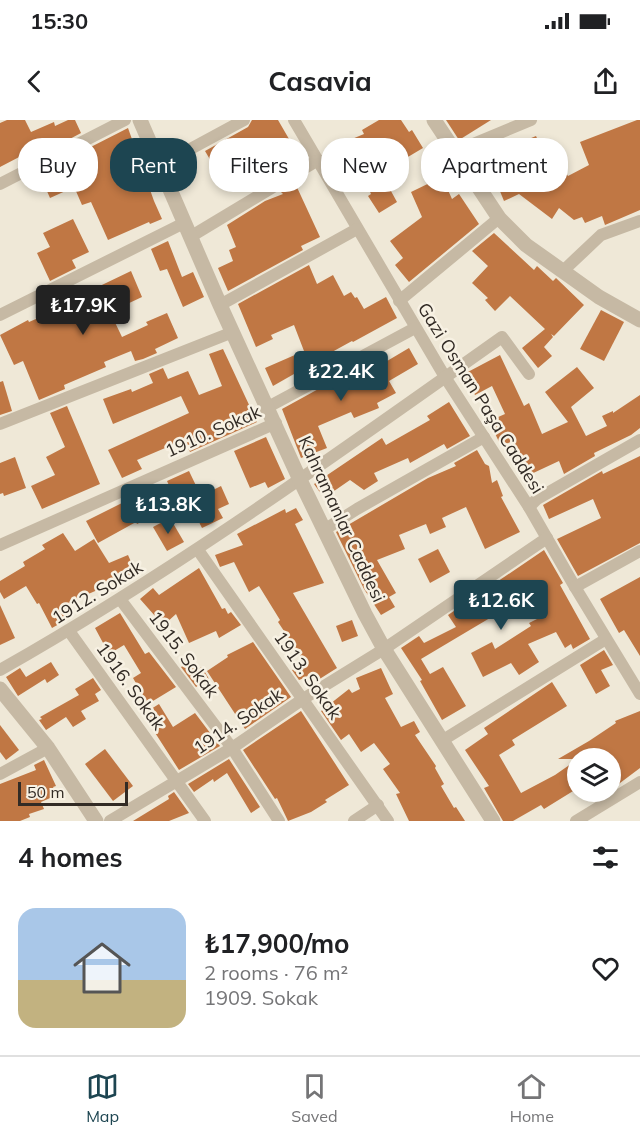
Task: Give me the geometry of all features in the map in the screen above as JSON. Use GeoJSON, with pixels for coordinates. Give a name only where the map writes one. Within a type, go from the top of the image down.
{"type":"FeatureCollection","features":[{"type":"Feature","properties":{"kind":"street"},"geometry":{"type":"LineString","coordinates":[[0,184],[125,120]]}},
{"type":"Feature","properties":{"kind":"street","name":"Kahramanlar Caddesi"},"geometry":{"type":"LineString","coordinates":[[140,120],[147,138]]}},
{"type":"Feature","properties":{"kind":"street"},"geometry":{"type":"LineString","coordinates":[[197,145],[244,120]]}},
{"type":"Feature","properties":{"kind":"street","name":"Gazi Osman Paşa Caddesi"},"geometry":{"type":"LineString","coordinates":[[294,120],[445,378],[529,507],[640,694]]}},
{"type":"Feature","properties":{"kind":"street"},"geometry":{"type":"LineString","coordinates":[[434,120],[445,138]]}},
{"type":"Feature","properties":{"kind":"street"},"geometry":{"type":"LineString","coordinates":[[488,138],[531,120]]}},
{"type":"Feature","properties":{"kind":"street"},"geometry":{"type":"LineString","coordinates":[[0,315],[187,230],[318,160]]}},
{"type":"Feature","properties":{"kind":"street","name":"Kahramanlar Caddesi"},"geometry":{"type":"LineString","coordinates":[[170,192],[300,480],[365,614],[384,649],[493,821]]}},
{"type":"Feature","properties":{"kind":"street"},"geometry":{"type":"LineString","coordinates":[[481,192],[499,218],[526,245],[599,297],[640,320]]}},
{"type":"Feature","properties":{"kind":"street"},"geometry":{"type":"LineString","coordinates":[[399,301],[499,218]]}},
{"type":"Feature","properties":{"kind":"street"},"geometry":{"type":"LineString","coordinates":[[564,270],[601,235],[640,221]]}},
{"type":"Feature","properties":{"kind":"street"},"geometry":{"type":"LineString","coordinates":[[220,305],[357,228]]}},
{"type":"Feature","properties":{"kind":"street"},"geometry":{"type":"LineString","coordinates":[[268,407],[415,328]]}},
{"type":"Feature","properties":{"kind":"street"},"geometry":{"type":"LineString","coordinates":[[0,424],[233,332]]}},
{"type":"Feature","properties":{"kind":"street","name":"1912. Sokak"},"geometry":{"type":"LineString","coordinates":[[0,670],[69,631],[198,550],[502,337],[529,374]]}},
{"type":"Feature","properties":{"kind":"street","name":"1910. Sokak"},"geometry":{"type":"LineString","coordinates":[[0,544],[276,423]]}},
{"type":"Feature","properties":{"kind":"street"},"geometry":{"type":"LineString","coordinates":[[324,530],[483,437]]}},
{"type":"Feature","properties":{"kind":"street"},"geometry":{"type":"LineString","coordinates":[[529,507],[537,499],[640,440]]}},
{"type":"Feature","properties":{"kind":"street","name":"1914. Sokak"},"geometry":{"type":"LineString","coordinates":[[110,821],[232,748],[303,699],[384,649],[547,538]]}},
{"type":"Feature","properties":{"kind":"street","name":"1913. Sokak"},"geometry":{"type":"LineString","coordinates":[[198,550],[388,821]]}},
{"type":"Feature","properties":{"kind":"street"},"geometry":{"type":"LineString","coordinates":[[575,587],[640,551]]}},
{"type":"Feature","properties":{"kind":"street","name":"1915. Sokak"},"geometry":{"type":"LineString","coordinates":[[120,599],[232,748],[279,821]]}},
{"type":"Feature","properties":{"kind":"street","name":"1916. Sokak"},"geometry":{"type":"LineString","coordinates":[[69,631],[205,821]]}},
{"type":"Feature","properties":{"kind":"street"},"geometry":{"type":"LineString","coordinates":[[442,740],[606,639]]}},
{"type":"Feature","properties":{"kind":"street"},"geometry":{"type":"LineString","coordinates":[[0,689],[48,748],[96,821]]}},
{"type":"Feature","properties":{"kind":"street"},"geometry":{"type":"LineString","coordinates":[[0,774],[48,748]]}},
{"type":"Feature","properties":{"kind":"street"},"geometry":{"type":"LineString","coordinates":[[576,821],[640,782]]}},
{"type":"Feature","properties":{"kind":"street"},"geometry":{"type":"LineString","coordinates":[[354,821],[378,805]]}},
{"type":"Feature","properties":{"kind":"building"},"geometry":{"type":"Polygon","coordinates":[[[7,120],[25,120],[31,132],[54,122],[55,126],[68,120],[75,120],[81,133],[72,138],[18,138],[18,158],[0,167],[0,123],[7,120]]]}},
{"type":"Feature","properties":{"kind":"building"},"geometry":{"type":"Polygon","coordinates":[[[252,120],[278,120],[288,138],[228,138],[248,127],[252,120]]]}},
{"type":"Feature","properties":{"kind":"building"},"geometry":{"type":"Polygon","coordinates":[[[379,120],[401,120],[409,132],[412,130],[421,145],[421,149],[409,156],[409,138],[354,138],[364,134],[362,130],[379,120]]]}},
{"type":"Feature","properties":{"kind":"building"},"geometry":{"type":"Polygon","coordinates":[[[446,120],[491,120],[462,138],[458,138],[446,120]]]}},
{"type":"Feature","properties":{"kind":"building"},"geometry":{"type":"Polygon","coordinates":[[[640,120],[640,210],[605,225],[602,216],[585,223],[582,217],[574,220],[559,208],[552,219],[519,194],[504,201],[500,192],[568,192],[568,176],[589,165],[580,142],[640,120]]]}},
{"type":"Feature","properties":{"kind":"building"},"geometry":{"type":"Polygon","coordinates":[[[128,128],[132,138],[110,138],[110,192],[151,192],[162,219],[150,224],[149,222],[108,240],[91,202],[82,205],[76,192],[98,192],[98,143],[128,128]]]}},
{"type":"Feature","properties":{"kind":"building"},"geometry":{"type":"Polygon","coordinates":[[[421,187],[421,192],[449,192],[452,199],[459,194],[479,224],[409,282],[395,265],[403,258],[390,241],[422,217],[411,192],[421,187]]]}},
{"type":"Feature","properties":{"kind":"building"},"geometry":{"type":"Polygon","coordinates":[[[47,192],[63,192],[50,198],[47,192]]]}},
{"type":"Feature","properties":{"kind":"building"},"geometry":{"type":"Polygon","coordinates":[[[281,192],[299,192],[320,237],[301,246],[303,250],[228,291],[218,268],[233,261],[229,250],[236,247],[227,225],[265,201],[283,194],[281,192]]]}},
{"type":"Feature","properties":{"kind":"building"},"geometry":{"type":"Polygon","coordinates":[[[370,192],[391,192],[397,202],[379,213],[368,196],[370,192]]]}},
{"type":"Feature","properties":{"kind":"building"},"geometry":{"type":"Polygon","coordinates":[[[73,219],[89,252],[72,260],[76,268],[50,281],[37,253],[50,247],[43,233],[73,219]]]}},
{"type":"Feature","properties":{"kind":"building"},"geometry":{"type":"Polygon","coordinates":[[[494,233],[534,270],[537,266],[553,281],[556,278],[584,305],[554,336],[551,334],[553,337],[544,347],[552,356],[538,368],[522,348],[545,329],[510,296],[495,311],[485,300],[488,298],[472,283],[488,266],[472,251],[494,233]]]}},
{"type":"Feature","properties":{"kind":"building"},"geometry":{"type":"Polygon","coordinates":[[[168,241],[182,277],[193,272],[204,297],[183,307],[167,269],[160,271],[151,249],[168,241]]]}},
{"type":"Feature","properties":{"kind":"building"},"geometry":{"type":"Polygon","coordinates":[[[309,265],[317,284],[333,275],[344,296],[351,292],[364,309],[386,297],[397,318],[353,342],[314,359],[315,362],[273,386],[265,368],[304,351],[294,325],[271,335],[273,339],[256,347],[238,304],[309,265]]]}},
{"type":"Feature","properties":{"kind":"building"},"geometry":{"type":"Polygon","coordinates":[[[131,271],[142,297],[110,312],[122,337],[148,325],[146,322],[167,313],[178,338],[155,349],[157,353],[143,359],[135,361],[131,351],[104,362],[106,367],[64,385],[65,389],[39,400],[23,361],[14,365],[0,335],[28,320],[29,322],[61,308],[57,296],[77,286],[81,295],[131,271]]]}},
{"type":"Feature","properties":{"kind":"building"},"geometry":{"type":"Polygon","coordinates":[[[601,310],[624,322],[604,361],[580,349],[601,310]]]}},
{"type":"Feature","properties":{"kind":"building"},"geometry":{"type":"Polygon","coordinates":[[[409,348],[418,364],[389,381],[396,393],[377,403],[379,408],[354,418],[351,412],[318,426],[327,448],[301,458],[282,409],[353,370],[360,384],[386,370],[382,364],[409,348]]]}},
{"type":"Feature","properties":{"kind":"building"},"geometry":{"type":"Polygon","coordinates":[[[223,349],[257,422],[190,452],[184,440],[137,460],[142,469],[122,478],[108,450],[189,413],[181,396],[113,424],[103,399],[131,389],[132,392],[153,383],[149,374],[163,368],[168,379],[188,371],[199,395],[222,386],[209,354],[223,349]]]}},
{"type":"Feature","properties":{"kind":"building"},"geometry":{"type":"Polygon","coordinates":[[[500,355],[524,406],[529,403],[542,434],[568,422],[545,392],[577,367],[594,388],[571,407],[586,436],[607,426],[602,416],[613,411],[613,413],[640,395],[640,428],[631,435],[594,453],[595,456],[564,474],[559,461],[529,475],[513,441],[501,446],[489,421],[505,414],[492,386],[475,395],[464,374],[500,355]]]}},
{"type":"Feature","properties":{"kind":"building"},"geometry":{"type":"Polygon","coordinates":[[[3,381],[12,411],[0,415],[0,382],[3,381]]]}},
{"type":"Feature","properties":{"kind":"building"},"geometry":{"type":"Polygon","coordinates":[[[449,402],[470,436],[447,449],[444,444],[410,463],[408,458],[374,473],[378,481],[364,490],[350,480],[324,498],[314,484],[382,438],[386,445],[430,420],[427,416],[449,402]]]}},
{"type":"Feature","properties":{"kind":"building"},"geometry":{"type":"Polygon","coordinates":[[[67,406],[100,484],[42,509],[31,486],[55,475],[46,457],[65,447],[50,413],[67,406]]]}},
{"type":"Feature","properties":{"kind":"building"},"geometry":{"type":"Polygon","coordinates":[[[266,437],[285,479],[268,488],[265,482],[250,488],[234,451],[266,437]]]}},
{"type":"Feature","properties":{"kind":"building"},"geometry":{"type":"Polygon","coordinates":[[[477,450],[485,464],[489,466],[492,483],[497,480],[503,496],[501,497],[520,532],[485,549],[466,507],[442,518],[446,527],[430,534],[426,524],[399,535],[405,549],[377,560],[396,593],[389,597],[395,607],[381,615],[364,589],[336,532],[428,478],[456,466],[454,463],[477,450]]]}},
{"type":"Feature","properties":{"kind":"building"},"geometry":{"type":"Polygon","coordinates":[[[640,456],[640,543],[578,576],[557,539],[601,518],[593,499],[549,519],[543,505],[602,471],[603,474],[640,456]]]}},
{"type":"Feature","properties":{"kind":"building"},"geometry":{"type":"Polygon","coordinates":[[[15,457],[26,488],[4,496],[3,493],[0,494],[0,463],[15,457]]]}},
{"type":"Feature","properties":{"kind":"building"},"geometry":{"type":"Polygon","coordinates":[[[189,471],[201,496],[221,486],[229,504],[218,509],[223,518],[202,528],[195,514],[185,520],[167,481],[189,471]]]}},
{"type":"Feature","properties":{"kind":"building"},"geometry":{"type":"Polygon","coordinates":[[[144,492],[155,515],[137,524],[136,522],[98,543],[86,521],[144,492]]]}},
{"type":"Feature","properties":{"kind":"building"},"geometry":{"type":"Polygon","coordinates":[[[296,508],[303,520],[295,524],[324,583],[293,593],[337,668],[318,680],[315,673],[299,680],[292,670],[306,664],[278,622],[280,620],[259,586],[249,592],[234,562],[220,567],[215,555],[243,545],[237,534],[285,509],[286,513],[296,508]]]}},
{"type":"Feature","properties":{"kind":"building"},"geometry":{"type":"Polygon","coordinates":[[[170,518],[184,542],[167,551],[153,527],[170,518]]]}},
{"type":"Feature","properties":{"kind":"building"},"geometry":{"type":"Polygon","coordinates":[[[63,533],[75,551],[94,539],[109,563],[128,555],[136,573],[77,599],[78,601],[63,610],[68,619],[52,628],[39,603],[37,604],[26,586],[4,599],[0,592],[0,581],[25,566],[23,562],[45,549],[42,545],[63,533]]]}},
{"type":"Feature","properties":{"kind":"building"},"geometry":{"type":"Polygon","coordinates":[[[438,549],[450,572],[430,583],[418,559],[438,549]]]}},
{"type":"Feature","properties":{"kind":"building"},"geometry":{"type":"Polygon","coordinates":[[[544,550],[563,583],[560,585],[590,639],[573,649],[571,644],[565,648],[556,632],[528,644],[539,662],[519,675],[511,663],[483,677],[471,653],[492,642],[495,649],[531,626],[529,623],[543,616],[524,584],[497,597],[505,609],[421,659],[430,674],[443,667],[466,706],[442,720],[420,681],[422,680],[401,648],[419,636],[424,643],[456,627],[448,615],[544,550]]]}},
{"type":"Feature","properties":{"kind":"building"},"geometry":{"type":"Polygon","coordinates":[[[199,568],[222,609],[225,608],[228,614],[231,612],[241,625],[219,638],[216,631],[189,643],[176,614],[166,623],[158,614],[155,616],[140,599],[153,588],[159,595],[199,568]]]}},
{"type":"Feature","properties":{"kind":"building"},"geometry":{"type":"Polygon","coordinates":[[[640,577],[640,656],[624,630],[619,633],[600,599],[640,577]]]}},
{"type":"Feature","properties":{"kind":"building"},"geometry":{"type":"Polygon","coordinates":[[[0,605],[15,638],[0,645],[0,605]]]}},
{"type":"Feature","properties":{"kind":"building"},"geometry":{"type":"Polygon","coordinates":[[[120,613],[145,654],[149,652],[176,687],[148,704],[133,678],[141,673],[124,645],[109,654],[95,628],[120,613]]]}},
{"type":"Feature","properties":{"kind":"building"},"geometry":{"type":"Polygon","coordinates":[[[352,620],[358,636],[342,642],[336,626],[352,620]]]}},
{"type":"Feature","properties":{"kind":"building"},"geometry":{"type":"Polygon","coordinates":[[[253,642],[291,697],[245,729],[207,671],[228,657],[227,655],[253,642]]]}},
{"type":"Feature","properties":{"kind":"building"},"geometry":{"type":"Polygon","coordinates":[[[604,650],[613,665],[601,670],[610,686],[596,694],[580,665],[604,650]]]}},
{"type":"Feature","properties":{"kind":"building"},"geometry":{"type":"Polygon","coordinates":[[[191,661],[196,670],[202,667],[209,679],[196,687],[181,667],[191,661]]]}},
{"type":"Feature","properties":{"kind":"building"},"geometry":{"type":"Polygon","coordinates":[[[51,662],[59,675],[47,683],[45,679],[18,696],[6,677],[20,668],[26,677],[51,662]]]}},
{"type":"Feature","properties":{"kind":"building"},"geometry":{"type":"Polygon","coordinates":[[[381,668],[393,694],[385,698],[401,727],[414,721],[420,732],[415,735],[436,766],[444,784],[441,786],[465,821],[409,821],[396,794],[400,793],[383,769],[390,764],[374,743],[361,752],[349,734],[341,740],[321,711],[349,689],[352,693],[360,689],[356,678],[381,668]]]}},
{"type":"Feature","properties":{"kind":"building"},"geometry":{"type":"Polygon","coordinates":[[[93,678],[101,690],[95,694],[99,701],[81,711],[86,719],[73,727],[66,717],[46,730],[39,720],[42,719],[40,717],[79,695],[75,689],[93,678]]]}},
{"type":"Feature","properties":{"kind":"building"},"geometry":{"type":"Polygon","coordinates":[[[552,682],[567,706],[512,740],[515,745],[499,755],[521,793],[567,767],[567,795],[544,809],[541,805],[513,821],[503,821],[484,788],[489,786],[465,750],[488,734],[484,728],[552,682]]]}},
{"type":"Feature","properties":{"kind":"building"},"geometry":{"type":"Polygon","coordinates":[[[159,704],[173,727],[195,713],[220,746],[179,770],[143,714],[159,704]]]}},
{"type":"Feature","properties":{"kind":"building"},"geometry":{"type":"Polygon","coordinates":[[[301,711],[349,785],[311,812],[288,821],[277,798],[275,799],[243,750],[301,711]]]}},
{"type":"Feature","properties":{"kind":"building"},"geometry":{"type":"Polygon","coordinates":[[[640,711],[640,768],[621,782],[621,748],[577,748],[616,723],[615,721],[640,711]]]}},
{"type":"Feature","properties":{"kind":"building"},"geometry":{"type":"Polygon","coordinates":[[[0,725],[19,750],[6,760],[0,752],[0,725]]]}},
{"type":"Feature","properties":{"kind":"building"},"geometry":{"type":"Polygon","coordinates":[[[105,749],[133,786],[113,801],[85,764],[105,749]]]}},
{"type":"Feature","properties":{"kind":"building"},"geometry":{"type":"Polygon","coordinates":[[[567,754],[567,759],[558,759],[567,754]]]}},
{"type":"Feature","properties":{"kind":"building"},"geometry":{"type":"Polygon","coordinates":[[[229,759],[260,807],[251,813],[227,773],[194,792],[188,784],[229,759]]]}},
{"type":"Feature","properties":{"kind":"building"},"geometry":{"type":"Polygon","coordinates":[[[44,760],[56,786],[53,787],[57,795],[41,802],[44,809],[29,814],[30,817],[20,821],[0,821],[0,784],[36,770],[34,765],[44,760]]]}},
{"type":"Feature","properties":{"kind":"building"},"geometry":{"type":"Polygon","coordinates":[[[174,792],[189,813],[169,821],[133,821],[169,799],[168,796],[174,792]]]}}]}
